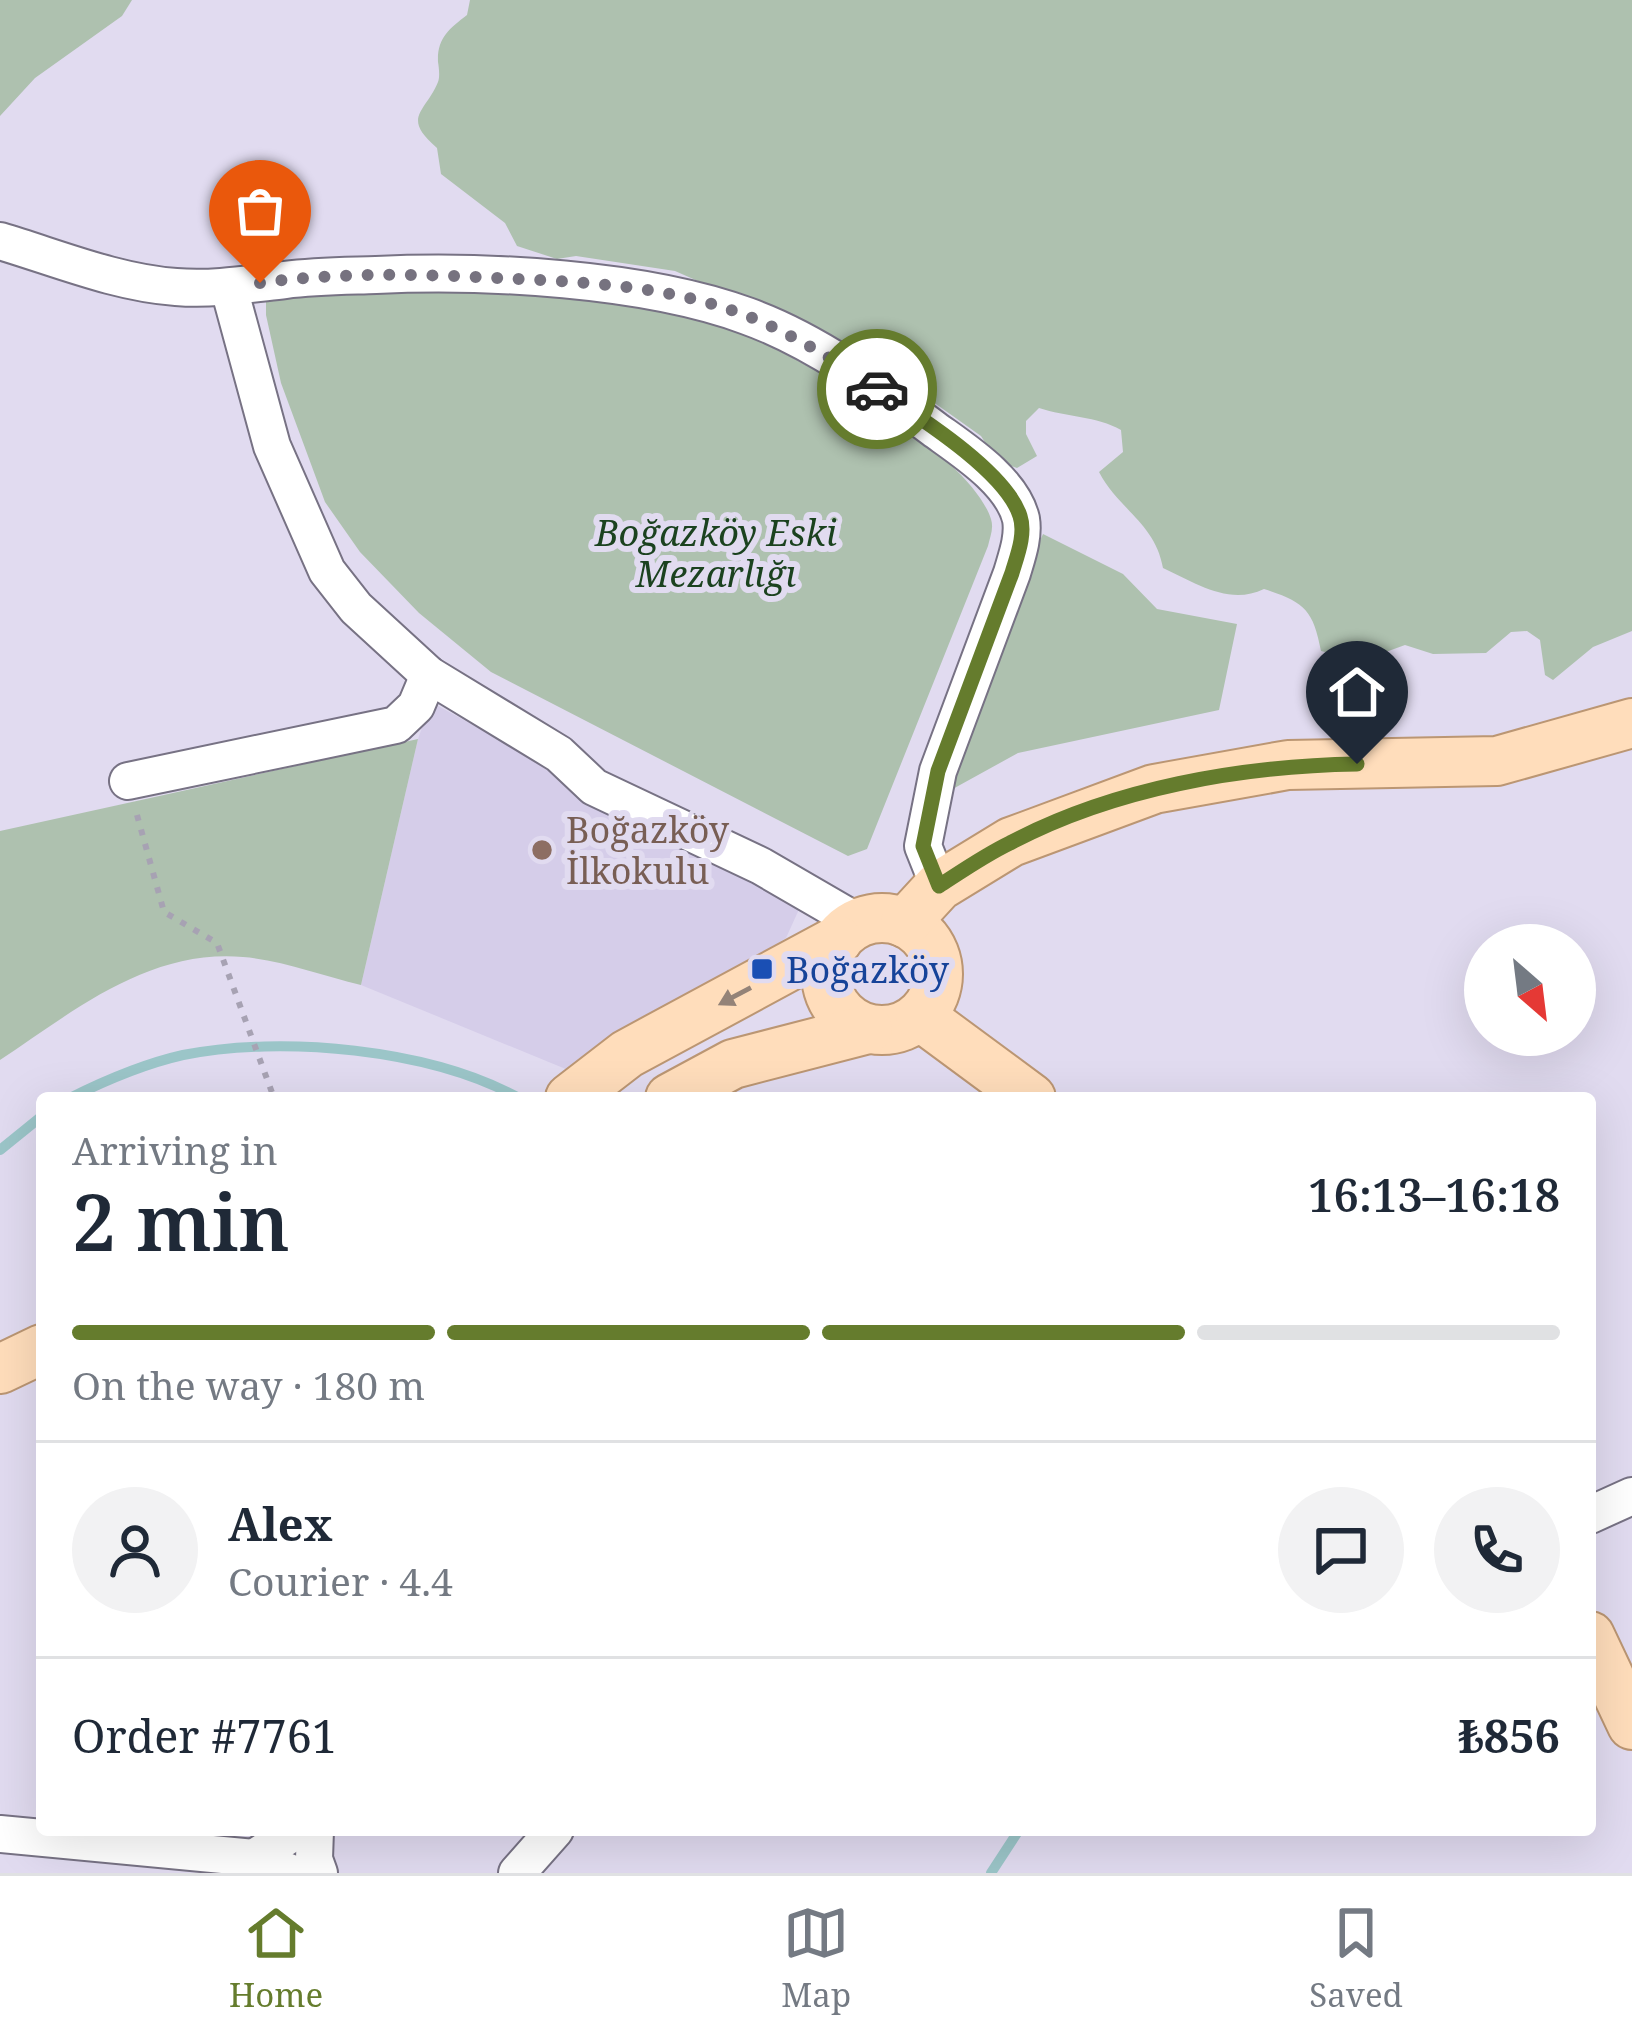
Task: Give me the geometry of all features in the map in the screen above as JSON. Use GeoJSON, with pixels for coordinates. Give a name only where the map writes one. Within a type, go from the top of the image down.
{"type":"FeatureCollection","features":[{"type":"Feature","properties":{"kind":"main road"},"geometry":{"type":"LineString","coordinates":[[868,1029],[838,1009],[829,992],[829,956],[1011,842],[1154,789],[1288,764],[1497,760],[1632,723]]}},
{"type":"Feature","properties":{"kind":"main road"},"geometry":{"type":"LineString","coordinates":[[579,1092],[627,1054],[868,929],[921,933],[932,948],[938,984],[920,1016],[886,1031],[868,1029],[733,1064],[680,1092]]}},
{"type":"Feature","properties":{"kind":"main road"},"geometry":{"type":"LineString","coordinates":[[920,1016],[1023,1092]]}},
{"type":"Feature","properties":{"kind":"main road"},"geometry":{"type":"LineString","coordinates":[[0,1369],[36,1352]]}},
{"type":"Feature","properties":{"kind":"main road"},"geometry":{"type":"LineString","coordinates":[[1596,1649],[1632,1726]]}},
{"type":"Feature","properties":{"kind":"street"},"geometry":{"type":"LineString","coordinates":[[0,241],[130,280],[175,287],[402,274],[561,281],[681,295],[751,317],[840,363],[977,461],[1021,517],[1021,541],[938,771],[923,846],[939,886]]}},
{"type":"Feature","properties":{"kind":"street"},"geometry":{"type":"LineString","coordinates":[[230,287],[272,446],[327,571],[356,608],[429,675],[559,754],[594,787],[761,866],[868,929]]}},
{"type":"Feature","properties":{"kind":"street"},"geometry":{"type":"LineString","coordinates":[[128,781],[395,725],[416,706],[429,675]]}},
{"type":"Feature","properties":{"kind":"street"},"geometry":{"type":"LineString","coordinates":[[1596,1512],[1632,1496]]}},
{"type":"Feature","properties":{"kind":"street"},"geometry":{"type":"LineString","coordinates":[[0,1834],[135,1861],[254,1858],[291,1873]]}},
{"type":"Feature","properties":{"kind":"street"},"geometry":{"type":"LineString","coordinates":[[254,1858],[288,1836]]}},
{"type":"Feature","properties":{"kind":"street"},"geometry":{"type":"LineString","coordinates":[[315,1836],[319,1873]]}},
{"type":"Feature","properties":{"kind":"street"},"geometry":{"type":"LineString","coordinates":[[517,1873],[550,1836]]}},
{"type":"Feature","properties":{"kind":"path"},"geometry":{"type":"LineString","coordinates":[[128,781],[164,912],[217,944],[272,1092]]}},
{"type":"Feature","properties":{"kind":"shaded area","name":"Boğazköy İlkokulu"},"geometry":{"type":"Polygon","coordinates":[[[431,702],[801,905],[786,938],[573,1072],[361,985],[418,739],[431,702]]]}},
{"type":"Feature","properties":{"kind":"green space"},"geometry":{"type":"Polygon","coordinates":[[[0,0],[132,0],[122,16],[35,78],[0,116],[0,0]]]}},
{"type":"Feature","properties":{"kind":"green space"},"geometry":{"type":"Polygon","coordinates":[[[470,0],[1632,0],[1632,631],[1593,647],[1553,680],[1545,675],[1540,640],[1527,631],[1511,632],[1486,653],[1433,654],[1405,645],[1361,661],[1321,651],[1310,616],[1289,598],[1264,589],[1225,594],[1163,568],[1145,528],[1099,472],[1123,452],[1121,430],[1039,408],[1026,421],[1026,434],[1037,456],[1017,468],[997,461],[981,436],[867,355],[675,271],[576,256],[557,259],[517,246],[505,223],[441,174],[437,148],[418,122],[439,80],[442,40],[467,15],[470,0]]]}},
{"type":"Feature","properties":{"kind":"green space","name":"Boğazköy Eski Mezarlığı"},"geometry":{"type":"Polygon","coordinates":[[[563,281],[721,325],[805,364],[920,438],[977,493],[991,519],[988,546],[867,849],[848,856],[491,672],[419,613],[360,552],[325,502],[281,383],[266,294],[563,281]]]}},
{"type":"Feature","properties":{"kind":"green space"},"geometry":{"type":"Polygon","coordinates":[[[1043,534],[1123,574],[1157,609],[1237,624],[1219,710],[1018,753],[940,796],[939,772],[1043,534]]]}},
{"type":"Feature","properties":{"kind":"green space"},"geometry":{"type":"Polygon","coordinates":[[[418,739],[361,985],[243,957],[175,963],[114,987],[0,1060],[0,831],[418,739]]]}},
{"type":"Feature","properties":{"kind":"waterway"},"geometry":{"type":"LineString","coordinates":[[83,1092],[183,1055],[265,1046],[400,1058],[506,1092]]}},
{"type":"Feature","properties":{"kind":"waterway"},"geometry":{"type":"LineString","coordinates":[[0,1150],[36,1121]]}},
{"type":"Feature","properties":{"kind":"waterway"},"geometry":{"type":"LineString","coordinates":[[991,1873],[1015,1836]]}},
{"type":"Feature","properties":{"kind":"way so far"},"geometry":{"type":"LineString","coordinates":[[260,283],[402,274],[561,281],[681,295],[751,317],[840,363],[877,389]]}},
{"type":"Feature","properties":{"kind":"place","name":"Boğazköy İlkokulu"},"geometry":{"type":"Point","coordinates":[542,850]}},
{"type":"Feature","properties":{"kind":"place","name":"Boğazköy"},"geometry":{"type":"Point","coordinates":[762,969]}},
{"type":"Feature","properties":{"kind":"route"},"geometry":{"type":"LineString","coordinates":[[877,389],[977,461],[1021,517],[1021,541],[1012,573],[938,771],[923,846],[939,886],[1011,842],[1154,789],[1288,764],[1357,764]]}}]}
